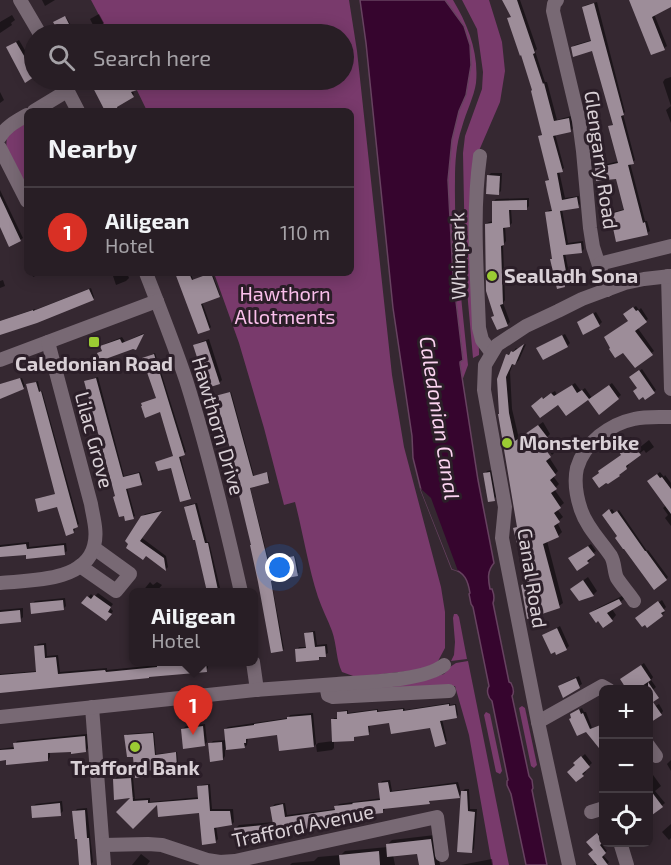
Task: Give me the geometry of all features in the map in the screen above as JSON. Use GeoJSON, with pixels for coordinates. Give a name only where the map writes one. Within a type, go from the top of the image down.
{"type":"FeatureCollection","features":[{"type":"Feature","properties":{"kind":"street"},"geometry":{"type":"LineString","coordinates":[[20,0],[34,24]]}},
{"type":"Feature","properties":{"kind":"street","name":"Glengarry Road"},"geometry":{"type":"LineString","coordinates":[[557,0],[553,11],[579,121],[584,152],[590,228],[607,290]]}},
{"type":"Feature","properties":{"kind":"street"},"geometry":{"type":"LineString","coordinates":[[38,108],[59,90]]}},
{"type":"Feature","properties":{"kind":"street"},"geometry":{"type":"LineString","coordinates":[[68,90],[76,108]]}},
{"type":"Feature","properties":{"kind":"street"},"geometry":{"type":"LineString","coordinates":[[0,137],[3,131],[24,117]]}},
{"type":"Feature","properties":{"kind":"street"},"geometry":{"type":"LineString","coordinates":[[0,148],[24,195]]}},
{"type":"Feature","properties":{"kind":"street","name":"Whinpark"},"geometry":{"type":"LineString","coordinates":[[480,156],[476,219],[479,327],[482,339],[491,352]]}},
{"type":"Feature","properties":{"kind":"street"},"geometry":{"type":"LineString","coordinates":[[599,264],[671,246]]}},
{"type":"Feature","properties":{"kind":"street","name":"Hawthorn Drive"},"geometry":{"type":"LineString","coordinates":[[147,276],[174,344],[196,413],[240,588]]}},
{"type":"Feature","properties":{"kind":"street"},"geometry":{"type":"LineString","coordinates":[[491,352],[497,345],[526,326],[582,299],[625,283],[669,276],[671,390]]}},
{"type":"Feature","properties":{"kind":"street"},"geometry":{"type":"LineString","coordinates":[[0,360],[157,301]]}},
{"type":"Feature","properties":{"kind":"street","name":"Lilac Grove"},"geometry":{"type":"LineString","coordinates":[[48,342],[91,504],[95,527],[94,548]]}},
{"type":"Feature","properties":{"kind":"street","name":"Canal Road"},"geometry":{"type":"LineString","coordinates":[[491,352],[485,365],[484,390],[505,507],[502,538],[569,865]]}},
{"type":"Feature","properties":{"kind":"street"},"geometry":{"type":"LineString","coordinates":[[634,601],[616,577],[612,558],[581,512],[577,498],[577,469],[583,454],[594,440],[608,429],[635,418],[671,417]]}},
{"type":"Feature","properties":{"kind":"street"},"geometry":{"type":"LineString","coordinates":[[0,583],[65,575],[80,566],[94,548],[130,574],[116,591],[80,566]]}},
{"type":"Feature","properties":{"kind":"street"},"geometry":{"type":"LineString","coordinates":[[0,717],[257,690],[370,682],[417,676],[440,669],[444,665]]}},
{"type":"Feature","properties":{"kind":"street"},"geometry":{"type":"LineString","coordinates":[[254,666],[257,690]]}},
{"type":"Feature","properties":{"kind":"street"},"geometry":{"type":"LineString","coordinates":[[326,685],[328,695],[333,697],[449,691]]}},
{"type":"Feature","properties":{"kind":"street"},"geometry":{"type":"LineString","coordinates":[[538,722],[599,687]]}},
{"type":"Feature","properties":{"kind":"street"},"geometry":{"type":"LineString","coordinates":[[92,707],[104,865]]}},
{"type":"Feature","properties":{"kind":"street","name":"Trafford Avenue"},"geometry":{"type":"LineString","coordinates":[[103,845],[162,845],[207,860],[235,861],[443,816],[442,855]]}},
{"type":"Feature","properties":{"kind":"street"},"geometry":{"type":"LineString","coordinates":[[621,847],[627,865]]}},
{"type":"Feature","properties":{"kind":"green space"},"geometry":{"type":"Polygon","coordinates":[[[91,0],[349,0],[353,24],[104,24],[91,0]]]}},
{"type":"Feature","properties":{"kind":"green space"},"geometry":{"type":"Polygon","coordinates":[[[445,0],[453,0],[463,19],[476,61],[476,83],[458,140],[455,167],[457,250],[468,365],[462,381],[460,362],[463,359],[453,276],[448,180],[452,140],[466,94],[471,65],[470,45],[464,26],[445,0]]]}},
{"type":"Feature","properties":{"kind":"green space"},"geometry":{"type":"Polygon","coordinates":[[[462,0],[489,0],[502,42],[505,71],[500,102],[478,153],[479,355],[473,358],[465,254],[463,153],[465,136],[482,89],[483,72],[477,29],[462,0]]]}},
{"type":"Feature","properties":{"kind":"green space","name":"Hawthorn Allotments"},"geometry":{"type":"Polygon","coordinates":[[[354,32],[392,375],[404,447],[441,587],[445,612],[445,648],[437,663],[418,670],[356,677],[342,672],[332,631],[314,585],[295,502],[284,505],[239,343],[215,276],[354,276],[354,108],[146,108],[137,90],[354,90],[354,32]]]}},
{"type":"Feature","properties":{"kind":"green space"},"geometry":{"type":"Polygon","coordinates":[[[24,123],[24,183],[7,149],[7,139],[11,132],[24,123]]]}},
{"type":"Feature","properties":{"kind":"green space"},"geometry":{"type":"Polygon","coordinates":[[[454,614],[459,617],[467,659],[451,661],[455,642],[454,614]]]}},
{"type":"Feature","properties":{"kind":"green space"},"geometry":{"type":"Polygon","coordinates":[[[468,661],[509,865],[492,865],[469,735],[455,686],[372,692],[371,687],[425,680],[444,674],[456,663],[468,661]]]}},
{"type":"Feature","properties":{"kind":"green space"},"geometry":{"type":"Polygon","coordinates":[[[522,706],[525,708],[537,765],[534,768],[531,766],[519,708],[522,706]]]}},
{"type":"Feature","properties":{"kind":"green space"},"geometry":{"type":"Polygon","coordinates":[[[486,712],[490,714],[502,771],[500,774],[496,772],[484,715],[486,712]]]}},
{"type":"Feature","properties":{"kind":"water","name":"Caledonian Canal"},"geometry":{"type":"Polygon","coordinates":[[[360,0],[445,0],[464,26],[470,45],[471,65],[466,95],[459,111],[452,140],[448,180],[453,276],[463,360],[460,364],[494,563],[489,572],[489,585],[494,594],[493,603],[509,682],[513,690],[512,696],[529,776],[532,780],[547,865],[526,865],[511,794],[507,785],[508,780],[492,701],[488,694],[489,686],[468,585],[463,575],[452,569],[421,490],[413,458],[412,436],[393,308],[360,0]]]}},
{"type":"Feature","properties":{"kind":"pier"},"geometry":{"type":"Polygon","coordinates":[[[420,488],[431,498],[458,571],[452,569],[420,488]]]}},
{"type":"Feature","properties":{"kind":"building"},"geometry":{"type":"Polygon","coordinates":[[[502,0],[517,0],[554,121],[569,118],[571,132],[553,136],[563,172],[557,173],[562,200],[577,197],[579,208],[560,211],[566,245],[581,243],[582,253],[563,255],[567,277],[563,278],[565,287],[557,289],[550,259],[552,259],[545,212],[552,211],[545,181],[549,180],[538,136],[542,135],[532,90],[507,18],[511,17],[502,0]]]}},
{"type":"Feature","properties":{"kind":"building"},"geometry":{"type":"Polygon","coordinates":[[[629,0],[671,0],[671,7],[652,17],[665,50],[651,55],[629,0]]]}},
{"type":"Feature","properties":{"kind":"building"},"geometry":{"type":"Polygon","coordinates":[[[594,3],[624,115],[621,116],[634,164],[628,165],[648,235],[616,242],[610,214],[624,210],[616,179],[596,181],[595,168],[618,163],[608,126],[613,125],[592,51],[573,57],[571,47],[591,41],[582,7],[594,3]]]}},
{"type":"Feature","properties":{"kind":"building"},"geometry":{"type":"Polygon","coordinates":[[[65,16],[69,24],[54,24],[53,22],[65,16]]]}},
{"type":"Feature","properties":{"kind":"building"},"geometry":{"type":"Polygon","coordinates":[[[16,42],[24,56],[24,81],[6,47],[16,42]]]}},
{"type":"Feature","properties":{"kind":"building"},"geometry":{"type":"Polygon","coordinates":[[[94,90],[137,90],[131,92],[134,97],[118,108],[103,108],[94,90]]]}},
{"type":"Feature","properties":{"kind":"building"},"geometry":{"type":"Polygon","coordinates":[[[487,175],[500,176],[499,195],[486,194],[487,175]]]}},
{"type":"Feature","properties":{"kind":"building"},"geometry":{"type":"Polygon","coordinates":[[[0,196],[21,241],[9,247],[0,227],[0,196]]]}},
{"type":"Feature","properties":{"kind":"building"},"geometry":{"type":"Polygon","coordinates":[[[527,200],[527,210],[509,210],[510,227],[503,228],[504,245],[501,246],[503,304],[500,305],[508,326],[497,330],[491,317],[494,316],[486,291],[485,224],[492,223],[492,201],[527,200]]]}},
{"type":"Feature","properties":{"kind":"building"},"geometry":{"type":"Polygon","coordinates":[[[176,276],[190,276],[192,280],[203,276],[212,276],[220,297],[201,304],[210,330],[198,334],[176,276]]]}},
{"type":"Feature","properties":{"kind":"building"},"geometry":{"type":"Polygon","coordinates":[[[89,289],[94,300],[0,335],[0,321],[89,289]]]}},
{"type":"Feature","properties":{"kind":"building"},"geometry":{"type":"Polygon","coordinates":[[[633,307],[647,322],[635,331],[653,355],[635,368],[623,353],[615,358],[604,337],[628,321],[623,314],[633,307]]]}},
{"type":"Feature","properties":{"kind":"building"},"geometry":{"type":"Polygon","coordinates":[[[593,313],[600,326],[583,335],[577,322],[593,313]]]}},
{"type":"Feature","properties":{"kind":"building"},"geometry":{"type":"Polygon","coordinates":[[[144,334],[136,350],[133,349],[100,361],[97,353],[102,351],[100,346],[120,339],[122,343],[144,334]]]}},
{"type":"Feature","properties":{"kind":"building"},"geometry":{"type":"Polygon","coordinates":[[[562,335],[568,347],[543,360],[536,348],[562,335]]]}},
{"type":"Feature","properties":{"kind":"building"},"geometry":{"type":"Polygon","coordinates":[[[206,341],[220,384],[207,388],[193,345],[206,341]]]}},
{"type":"Feature","properties":{"kind":"building"},"geometry":{"type":"Polygon","coordinates":[[[524,344],[515,365],[512,364],[506,377],[509,413],[515,441],[538,425],[548,438],[541,443],[551,457],[546,461],[556,475],[550,480],[557,489],[551,493],[561,508],[554,513],[560,522],[554,526],[559,537],[543,544],[560,608],[527,619],[521,585],[527,583],[513,528],[517,527],[498,414],[497,379],[506,354],[509,355],[511,351],[513,352],[524,344]]]}},
{"type":"Feature","properties":{"kind":"building"},"geometry":{"type":"Polygon","coordinates":[[[154,354],[185,455],[179,457],[191,499],[180,502],[171,468],[158,471],[155,462],[173,456],[160,412],[145,418],[141,406],[141,403],[156,398],[142,358],[154,354]]]}},
{"type":"Feature","properties":{"kind":"building"},"geometry":{"type":"Polygon","coordinates":[[[639,370],[655,393],[645,400],[643,397],[639,400],[633,391],[637,388],[629,377],[639,370]]]}},
{"type":"Feature","properties":{"kind":"building"},"geometry":{"type":"Polygon","coordinates":[[[20,378],[24,389],[0,399],[0,384],[20,378]]]}},
{"type":"Feature","properties":{"kind":"building"},"geometry":{"type":"Polygon","coordinates":[[[96,378],[123,477],[139,473],[142,485],[126,489],[134,519],[125,521],[124,516],[119,517],[113,497],[115,496],[84,381],[96,378]]]}},
{"type":"Feature","properties":{"kind":"building"},"geometry":{"type":"Polygon","coordinates":[[[36,382],[39,392],[41,391],[78,527],[73,529],[74,533],[66,536],[57,507],[38,512],[35,499],[55,494],[26,384],[36,382]]]}},
{"type":"Feature","properties":{"kind":"building"},"geometry":{"type":"Polygon","coordinates":[[[572,385],[577,393],[582,390],[589,399],[609,385],[619,399],[599,415],[588,400],[566,416],[558,405],[540,418],[531,406],[542,397],[543,399],[551,393],[554,396],[572,385]]]}},
{"type":"Feature","properties":{"kind":"building"},"geometry":{"type":"Polygon","coordinates":[[[230,392],[253,476],[267,472],[269,483],[250,488],[268,562],[294,556],[295,560],[298,576],[271,581],[283,651],[271,653],[251,545],[238,491],[242,490],[215,396],[230,392]]]}},
{"type":"Feature","properties":{"kind":"building"},"geometry":{"type":"Polygon","coordinates":[[[628,438],[641,455],[626,466],[627,469],[620,476],[599,488],[592,478],[621,455],[616,447],[628,438]]]}},
{"type":"Feature","properties":{"kind":"building"},"geometry":{"type":"Polygon","coordinates":[[[490,472],[495,501],[488,502],[483,473],[490,472]]]}},
{"type":"Feature","properties":{"kind":"building"},"geometry":{"type":"Polygon","coordinates":[[[657,474],[671,489],[671,514],[647,481],[657,474]]]}},
{"type":"Feature","properties":{"kind":"building"},"geometry":{"type":"Polygon","coordinates":[[[195,504],[205,543],[208,543],[218,588],[206,588],[195,540],[193,540],[184,507],[195,504]]]}},
{"type":"Feature","properties":{"kind":"building"},"geometry":{"type":"Polygon","coordinates":[[[609,509],[612,514],[617,511],[667,580],[654,590],[615,538],[617,536],[602,515],[609,509]]]}},
{"type":"Feature","properties":{"kind":"building"},"geometry":{"type":"Polygon","coordinates":[[[162,511],[140,541],[164,558],[166,571],[146,556],[143,560],[126,548],[128,544],[125,541],[141,516],[162,511]]]}},
{"type":"Feature","properties":{"kind":"building"},"geometry":{"type":"Polygon","coordinates":[[[26,544],[27,549],[64,545],[65,555],[26,559],[26,555],[0,557],[0,547],[26,544]]]}},
{"type":"Feature","properties":{"kind":"building"},"geometry":{"type":"Polygon","coordinates":[[[588,546],[595,555],[587,561],[589,563],[577,571],[568,558],[588,546]]]}},
{"type":"Feature","properties":{"kind":"building"},"geometry":{"type":"Polygon","coordinates":[[[583,580],[594,596],[579,601],[570,589],[583,580]]]}},
{"type":"Feature","properties":{"kind":"building"},"geometry":{"type":"Polygon","coordinates":[[[94,595],[111,607],[108,612],[112,614],[106,621],[81,603],[87,596],[91,599],[94,595]]]}},
{"type":"Feature","properties":{"kind":"building"},"geometry":{"type":"Polygon","coordinates":[[[619,599],[622,604],[607,613],[613,621],[603,628],[598,621],[596,623],[589,613],[619,599]]]}},
{"type":"Feature","properties":{"kind":"building"},"geometry":{"type":"Polygon","coordinates":[[[63,600],[64,610],[31,614],[30,603],[63,600]]]}},
{"type":"Feature","properties":{"kind":"building"},"geometry":{"type":"Polygon","coordinates":[[[658,601],[665,611],[661,613],[663,616],[647,628],[645,625],[642,627],[635,618],[658,601]]]}},
{"type":"Feature","properties":{"kind":"building"},"geometry":{"type":"Polygon","coordinates":[[[20,610],[21,622],[0,624],[0,612],[20,610]]]}},
{"type":"Feature","properties":{"kind":"building"},"geometry":{"type":"Polygon","coordinates":[[[557,628],[567,650],[556,655],[555,652],[551,654],[542,635],[557,628]]]}},
{"type":"Feature","properties":{"kind":"building"},"geometry":{"type":"Polygon","coordinates":[[[313,632],[315,647],[325,646],[326,657],[319,657],[319,660],[296,662],[295,649],[306,648],[304,633],[313,632]]]}},
{"type":"Feature","properties":{"kind":"building"},"geometry":{"type":"Polygon","coordinates":[[[44,645],[45,658],[56,657],[58,674],[105,670],[106,672],[157,666],[206,666],[207,672],[0,693],[0,675],[36,672],[34,646],[44,645]]]}},
{"type":"Feature","properties":{"kind":"building"},"geometry":{"type":"Polygon","coordinates":[[[641,665],[651,680],[644,685],[624,685],[620,679],[641,665]]]}},
{"type":"Feature","properties":{"kind":"building"},"geometry":{"type":"Polygon","coordinates":[[[576,678],[580,688],[563,698],[558,686],[576,678]]]}},
{"type":"Feature","properties":{"kind":"building"},"geometry":{"type":"Polygon","coordinates":[[[653,689],[659,698],[653,702],[653,689]]]}},
{"type":"Feature","properties":{"kind":"building"},"geometry":{"type":"Polygon","coordinates":[[[653,702],[662,715],[653,721],[653,702]]]}},
{"type":"Feature","properties":{"kind":"building"},"geometry":{"type":"Polygon","coordinates":[[[449,704],[449,706],[455,705],[457,718],[440,721],[446,744],[435,747],[430,728],[391,734],[389,723],[368,726],[369,735],[354,737],[354,741],[332,742],[331,719],[337,719],[337,712],[347,711],[347,714],[377,710],[377,712],[403,709],[403,711],[449,704]]]}},
{"type":"Feature","properties":{"kind":"building"},"geometry":{"type":"Polygon","coordinates":[[[579,709],[590,729],[599,726],[599,748],[586,732],[577,736],[569,719],[570,714],[579,709]]]}},
{"type":"Feature","properties":{"kind":"building"},"geometry":{"type":"Polygon","coordinates":[[[311,715],[314,747],[279,751],[277,735],[246,739],[245,748],[226,750],[224,729],[287,719],[287,717],[311,715]]]}},
{"type":"Feature","properties":{"kind":"building"},"geometry":{"type":"Polygon","coordinates":[[[203,726],[205,746],[183,749],[181,729],[203,726]]]}},
{"type":"Feature","properties":{"kind":"building"},"geometry":{"type":"Polygon","coordinates":[[[153,733],[155,755],[176,752],[177,767],[146,771],[146,777],[135,778],[133,757],[127,757],[124,735],[153,733]]]}},
{"type":"Feature","properties":{"kind":"building"},"geometry":{"type":"Polygon","coordinates":[[[85,736],[86,752],[48,753],[48,761],[6,765],[6,760],[0,761],[0,750],[14,749],[13,743],[85,736]]]}},
{"type":"Feature","properties":{"kind":"building"},"geometry":{"type":"Polygon","coordinates":[[[222,742],[223,760],[210,762],[208,743],[222,742]]]}},
{"type":"Feature","properties":{"kind":"building"},"geometry":{"type":"Polygon","coordinates":[[[581,756],[590,767],[576,782],[567,772],[581,756]]]}},
{"type":"Feature","properties":{"kind":"building"},"geometry":{"type":"Polygon","coordinates":[[[131,778],[133,801],[148,800],[148,803],[198,799],[197,786],[208,785],[210,811],[230,811],[232,825],[214,828],[216,843],[202,845],[199,813],[158,817],[157,805],[133,829],[116,812],[130,798],[114,800],[113,779],[131,778]]]}},
{"type":"Feature","properties":{"kind":"building"},"geometry":{"type":"Polygon","coordinates":[[[388,782],[390,792],[456,784],[460,798],[383,809],[383,813],[325,821],[326,826],[276,833],[276,838],[236,842],[234,828],[273,824],[270,807],[283,804],[285,817],[335,810],[334,806],[380,800],[378,783],[388,782]]]}},
{"type":"Feature","properties":{"kind":"building"},"geometry":{"type":"Polygon","coordinates":[[[461,791],[467,791],[468,811],[475,812],[472,853],[457,852],[461,791]]]}},
{"type":"Feature","properties":{"kind":"building"},"geometry":{"type":"Polygon","coordinates":[[[653,794],[663,807],[653,814],[653,794]]]}},
{"type":"Feature","properties":{"kind":"building"},"geometry":{"type":"Polygon","coordinates":[[[60,803],[61,816],[32,818],[31,806],[60,803]]]}},
{"type":"Feature","properties":{"kind":"building"},"geometry":{"type":"Polygon","coordinates":[[[85,810],[91,865],[79,865],[72,811],[85,810]]]}},
{"type":"Feature","properties":{"kind":"building"},"geometry":{"type":"Polygon","coordinates":[[[597,833],[599,847],[606,853],[602,857],[608,865],[597,865],[588,854],[593,850],[586,842],[597,833]]]}},
{"type":"Feature","properties":{"kind":"building"},"geometry":{"type":"Polygon","coordinates":[[[431,839],[435,865],[419,865],[417,854],[387,857],[386,844],[431,839]]]}},
{"type":"Feature","properties":{"kind":"building"},"geometry":{"type":"Polygon","coordinates":[[[379,851],[380,865],[340,865],[339,855],[379,851]]]}},
{"type":"Feature","properties":{"kind":"place","name":"Sealladh Sona"},"geometry":{"type":"Point","coordinates":[492,276]}},
{"type":"Feature","properties":{"kind":"place","name":"Caledonian Road"},"geometry":{"type":"Point","coordinates":[94,342]}},
{"type":"Feature","properties":{"kind":"place","name":"Monsterbike"},"geometry":{"type":"Point","coordinates":[507,443]}},
{"type":"Feature","properties":{"kind":"place","name":"Ailigean"},"geometry":{"type":"Point","coordinates":[193,735]}},
{"type":"Feature","properties":{"kind":"place","name":"Trafford Bank"},"geometry":{"type":"Point","coordinates":[135,747]}}]}
